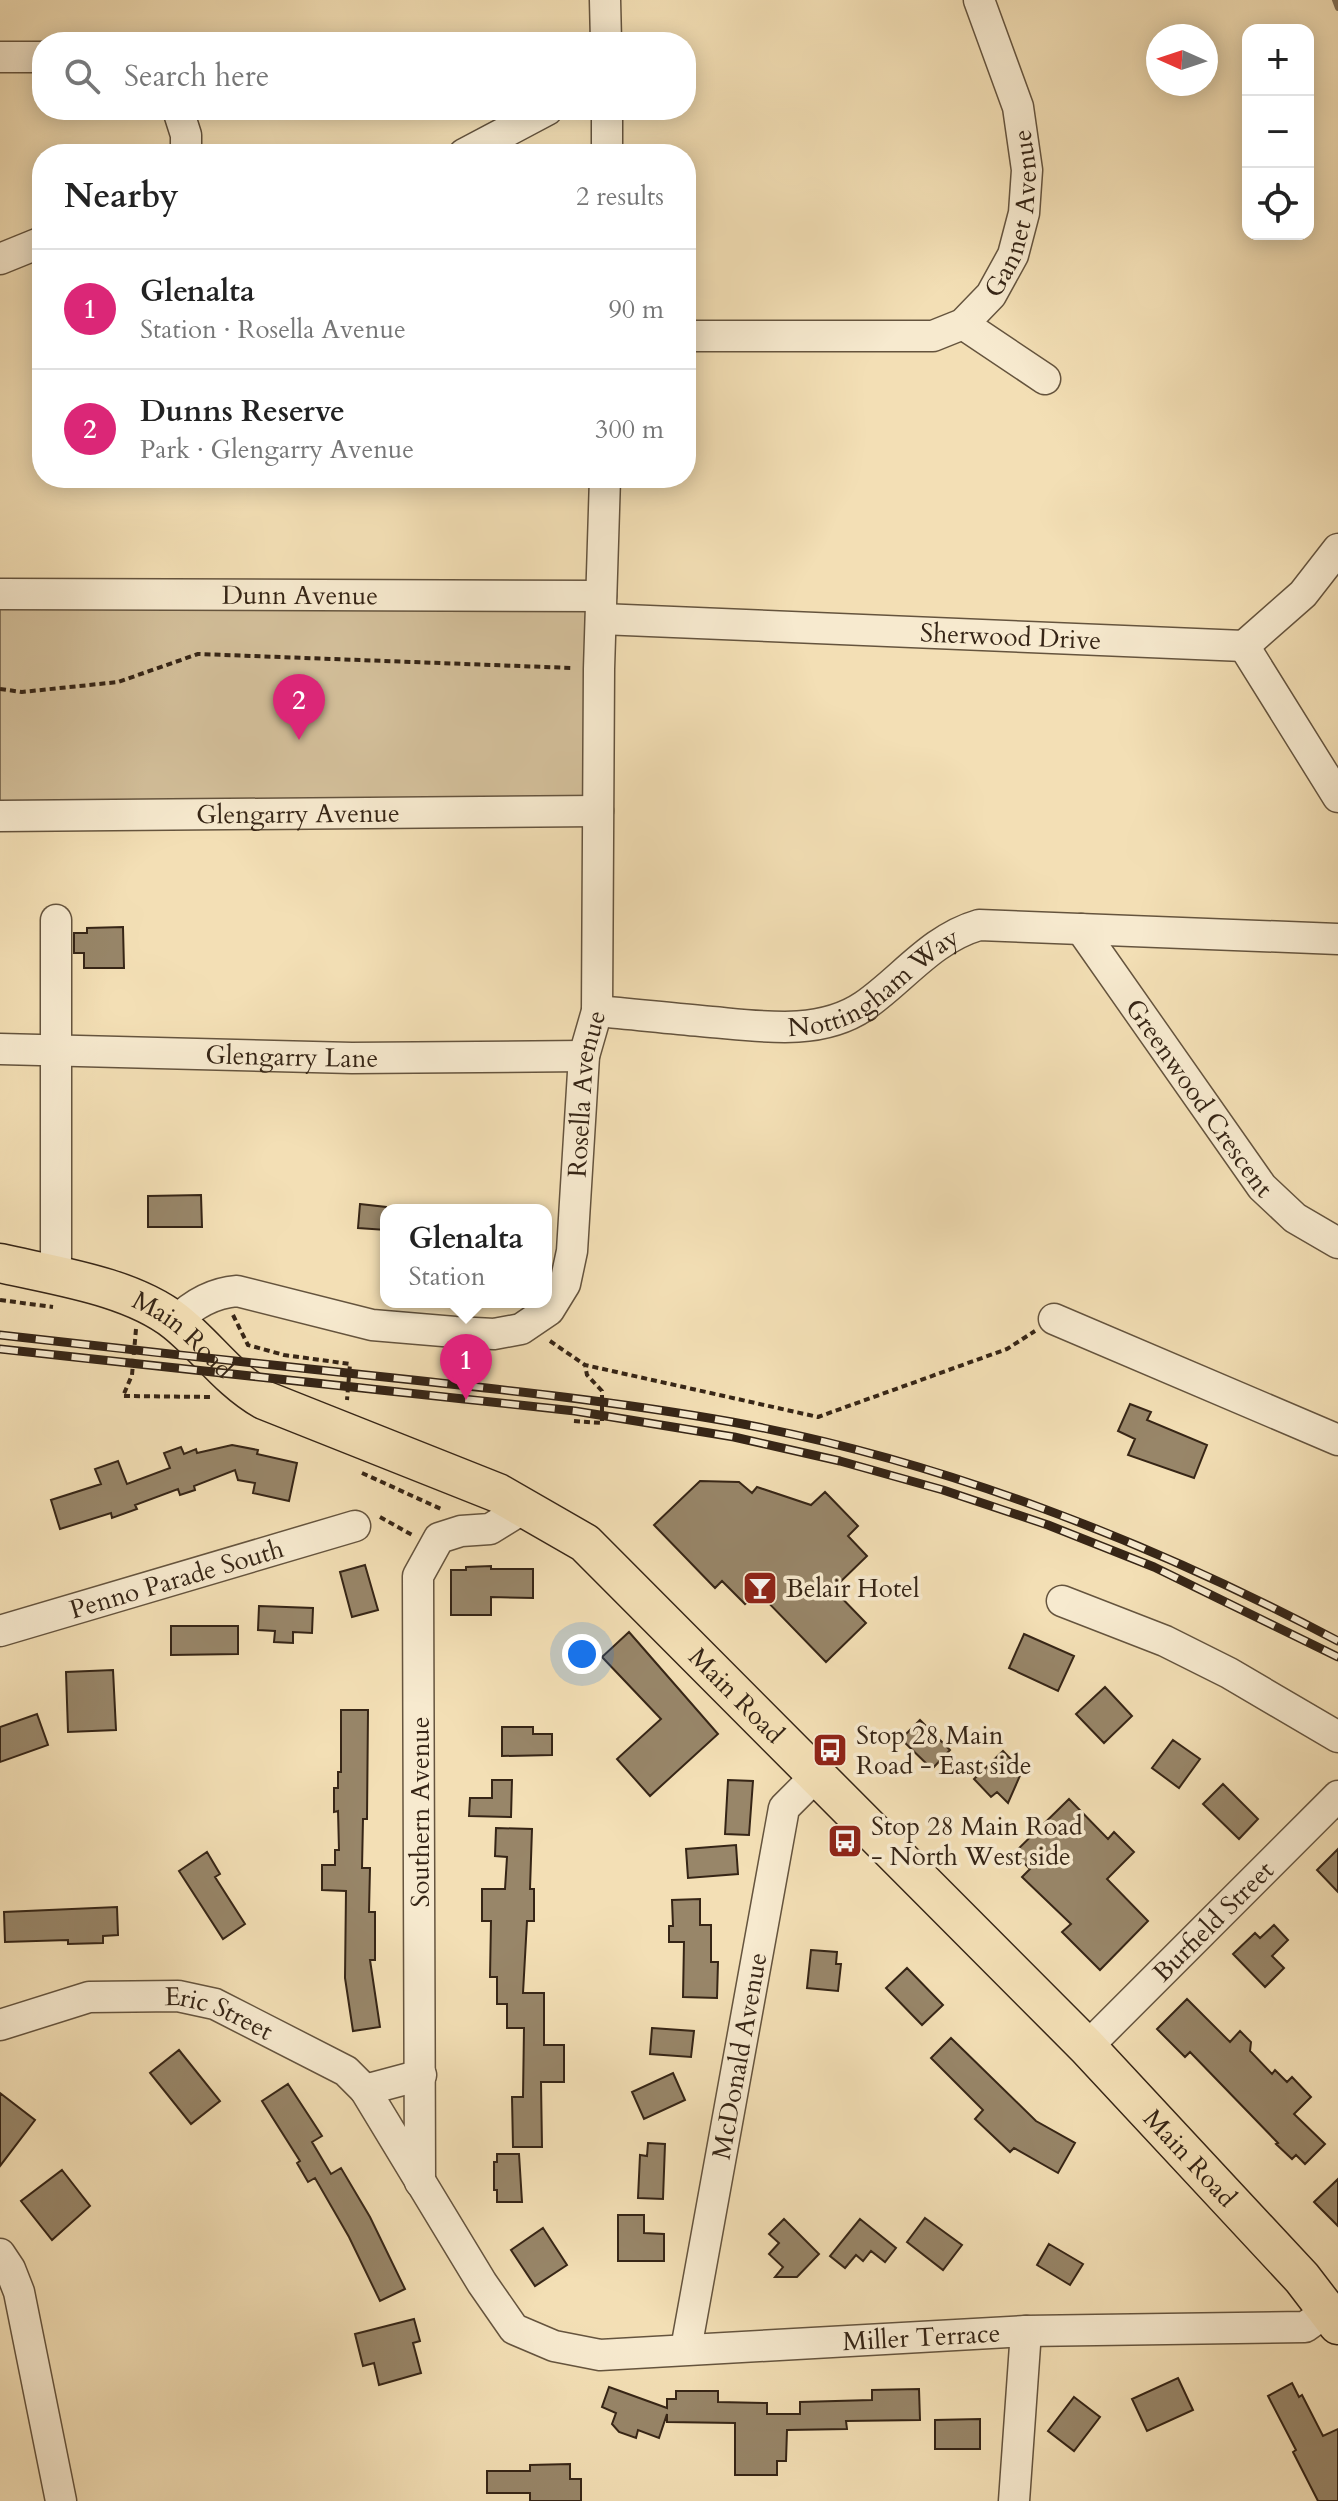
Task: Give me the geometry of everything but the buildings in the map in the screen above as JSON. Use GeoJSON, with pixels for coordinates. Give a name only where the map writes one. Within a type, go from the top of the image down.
{"type":"FeatureCollection","features":[{"type":"Feature","properties":{"kind":"main road","name":"Main Road"},"geometry":{"type":"LineString","coordinates":[[0,1263],[141,1300],[175,1322],[245,1389],[264,1400],[498,1493],[585,1543],[1087,2047],[1302,2278],[1334,2318]]}},
{"type":"Feature","properties":{"kind":"street"},"geometry":{"type":"LineString","coordinates":[[605,0],[606,32]]}},
{"type":"Feature","properties":{"kind":"street","name":"Gannet Avenue"},"geometry":{"type":"LineString","coordinates":[[696,336],[933,336],[963,324],[991,295],[1013,255],[1024,213],[1027,170],[1018,107],[979,0]]}},
{"type":"Feature","properties":{"kind":"street"},"geometry":{"type":"LineString","coordinates":[[0,57],[32,57]]}},
{"type":"Feature","properties":{"kind":"street"},"geometry":{"type":"LineString","coordinates":[[181,120],[186,144]]}},
{"type":"Feature","properties":{"kind":"street"},"geometry":{"type":"LineString","coordinates":[[483,144],[528,120]]}},
{"type":"Feature","properties":{"kind":"street"},"geometry":{"type":"LineString","coordinates":[[607,120],[607,144]]}},
{"type":"Feature","properties":{"kind":"street"},"geometry":{"type":"LineString","coordinates":[[0,259],[32,246]]}},
{"type":"Feature","properties":{"kind":"street","name":"Gannet Avenue"},"geometry":{"type":"LineString","coordinates":[[963,324],[1045,379]]}},
{"type":"Feature","properties":{"kind":"street","name":"Rosella Avenue"},"geometry":{"type":"LineString","coordinates":[[552,1305],[565,1284],[572,1251],[584,1056],[597,1011],[599,669],[605,488]]}},
{"type":"Feature","properties":{"kind":"street"},"geometry":{"type":"LineString","coordinates":[[1338,549],[1303,594],[1244,646],[1338,797]]}},
{"type":"Feature","properties":{"kind":"street","name":"Dunn Avenue"},"geometry":{"type":"LineString","coordinates":[[0,594],[601,607]]}},
{"type":"Feature","properties":{"kind":"street","name":"Sherwood Drive"},"geometry":{"type":"LineString","coordinates":[[601,607],[1244,646]]}},
{"type":"Feature","properties":{"kind":"street","name":"Glengarry Avenue"},"geometry":{"type":"LineString","coordinates":[[0,816],[598,811]]}},
{"type":"Feature","properties":{"kind":"street"},"geometry":{"type":"LineString","coordinates":[[56,920],[56,1276]]}},
{"type":"Feature","properties":{"kind":"street","name":"Nottingham Way"},"geometry":{"type":"LineString","coordinates":[[597,1011],[774,1027],[813,1025],[845,1016],[864,1006],[940,942],[979,925],[1338,939]]}},
{"type":"Feature","properties":{"kind":"street","name":"Greenwood Crescent"},"geometry":{"type":"LineString","coordinates":[[1081,929],[1262,1187],[1295,1218],[1338,1243]]}},
{"type":"Feature","properties":{"kind":"street","name":"Glengarry Lane"},"geometry":{"type":"LineString","coordinates":[[0,1049],[352,1058],[584,1056]]}},
{"type":"Feature","properties":{"kind":"street","name":"Rosella Avenue"},"geometry":{"type":"LineString","coordinates":[[221,1292],[237,1291],[372,1325],[494,1334],[521,1329],[550,1308]]}},
{"type":"Feature","properties":{"kind":"street"},"geometry":{"type":"LineString","coordinates":[[175,1322],[192,1306],[221,1292]]}},
{"type":"Feature","properties":{"kind":"street"},"geometry":{"type":"LineString","coordinates":[[1054,1319],[1338,1440]]}},
{"type":"Feature","properties":{"kind":"street"},"geometry":{"type":"LineString","coordinates":[[434,1547],[439,1538],[461,1531],[490,1529],[524,1508]]}},
{"type":"Feature","properties":{"kind":"street","name":"Penno Parade South"},"geometry":{"type":"LineString","coordinates":[[0,1631],[355,1526]]}},
{"type":"Feature","properties":{"kind":"street","name":"Southern Avenue"},"geometry":{"type":"LineString","coordinates":[[420,2184],[418,1576],[434,1547]]}},
{"type":"Feature","properties":{"kind":"street"},"geometry":{"type":"LineString","coordinates":[[1062,1601],[1165,1641],[1229,1673],[1338,1737]]}},
{"type":"Feature","properties":{"kind":"street","name":"McDonald Avenue"},"geometry":{"type":"LineString","coordinates":[[686,2349],[784,1808],[817,1775]]}},
{"type":"Feature","properties":{"kind":"street","name":"Burfield Street"},"geometry":{"type":"LineString","coordinates":[[1087,2047],[1338,1796]]}},
{"type":"Feature","properties":{"kind":"street","name":"Eric Street"},"geometry":{"type":"LineString","coordinates":[[0,2025],[89,1997],[178,1996],[215,2004],[346,2071],[365,2090]]}},
{"type":"Feature","properties":{"kind":"street"},"geometry":{"type":"LineString","coordinates":[[420,2184],[365,2090],[421,2075]]}},
{"type":"Feature","properties":{"kind":"street","name":"Miller Terrace"},"geometry":{"type":"LineString","coordinates":[[420,2184],[514,2329],[554,2346],[600,2355],[1026,2331],[1305,2327],[1334,2318]]}},
{"type":"Feature","properties":{"kind":"street"},"geometry":{"type":"LineString","coordinates":[[0,2254],[19,2292],[61,2501]]}},
{"type":"Feature","properties":{"kind":"street"},"geometry":{"type":"LineString","coordinates":[[1014,2501],[1026,2331]]}},
{"type":"Feature","properties":{"kind":"path"},"geometry":{"type":"LineString","coordinates":[[0,689],[22,692],[118,682],[198,654],[599,669]]}},
{"type":"Feature","properties":{"kind":"path"},"geometry":{"type":"LineString","coordinates":[[221,1292],[248,1345],[284,1355],[350,1364],[345,1396],[358,1437]]}},
{"type":"Feature","properties":{"kind":"path"},"geometry":{"type":"LineString","coordinates":[[526,1325],[585,1365],[818,1417],[1007,1349],[1054,1319]]}},
{"type":"Feature","properties":{"kind":"path"},"geometry":{"type":"LineString","coordinates":[[574,1421],[602,1423],[602,1391],[587,1375],[585,1365]]}},
{"type":"Feature","properties":{"kind":"path"},"geometry":{"type":"LineString","coordinates":[[355,1526],[367,1510],[434,1547]]}},
{"type":"Feature","properties":{"kind":"shaded area"},"geometry":{"type":"Polygon","coordinates":[[[0,594],[601,596],[598,811],[0,816],[0,594]]]}},
{"type":"Feature","properties":{"kind":"waterway"},"geometry":{"type":"LineString","coordinates":[[1335,0],[1338,8]]}},
{"type":"Feature","properties":{"kind":"railway"},"geometry":{"type":"LineString","coordinates":[[0,1335],[563,1397],[690,1415],[810,1438],[966,1482],[1119,1538],[1194,1570],[1338,1641]]}},
{"type":"Feature","properties":{"kind":"railway"},"geometry":{"type":"LineString","coordinates":[[0,1349],[575,1411],[734,1437],[840,1461],[943,1490],[1048,1525],[1154,1567],[1338,1657]]}},
{"type":"Feature","properties":{"kind":"place","name":"Dunns Reserve"},"geometry":{"type":"Point","coordinates":[299,740]}},
{"type":"Feature","properties":{"kind":"place","name":"Glenalta"},"geometry":{"type":"Point","coordinates":[466,1400]}},
{"type":"Feature","properties":{"kind":"place","name":"Belair Hotel"},"geometry":{"type":"Point","coordinates":[760,1588]}},
{"type":"Feature","properties":{"kind":"place","name":"Stop 28 Main Road - East side"},"geometry":{"type":"Point","coordinates":[830,1750]}},
{"type":"Feature","properties":{"kind":"place","name":"Stop 28 Main Road - North West side"},"geometry":{"type":"Point","coordinates":[845,1841]}}]}
